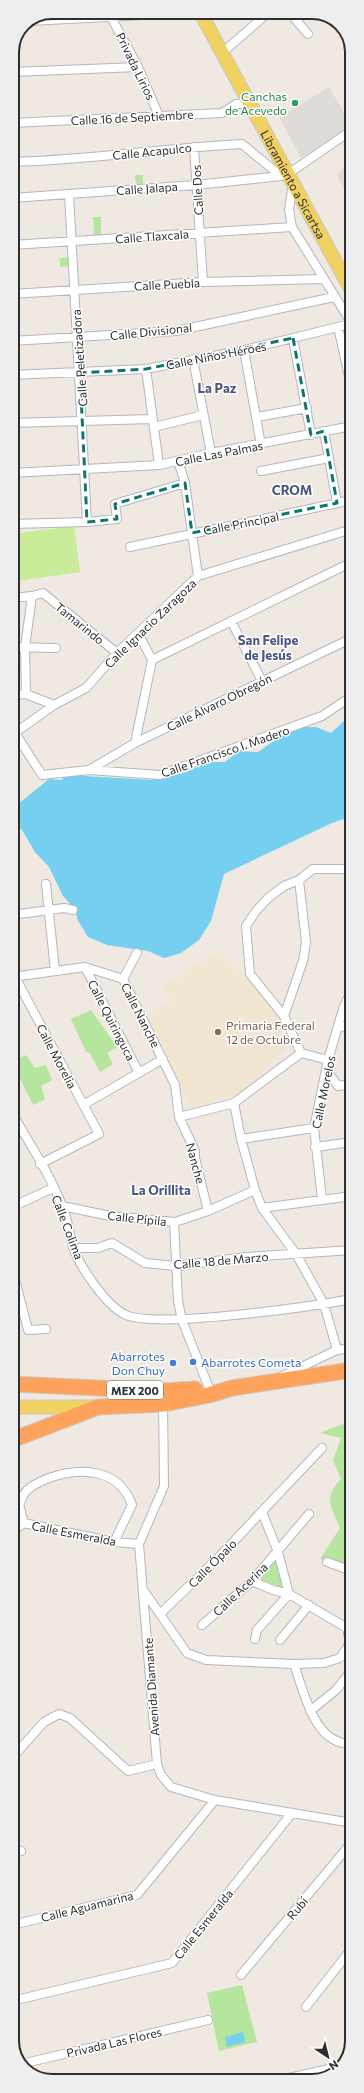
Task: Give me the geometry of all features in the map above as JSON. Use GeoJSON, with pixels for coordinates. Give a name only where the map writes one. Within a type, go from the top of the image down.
{"type":"FeatureCollection","features":[{"type":"Feature","properties":{"kind":"highway","name":"MEX 200"},"geometry":{"type":"LineString","coordinates":[[19,1437],[98,1407],[345,1371]]}},
{"type":"Feature","properties":{"kind":"highway","name":"MEX 200"},"geometry":{"type":"LineString","coordinates":[[19,1385],[163,1398]]}},
{"type":"Feature","properties":{"kind":"main road","name":"Libramiento a Sicartsa"},"geometry":{"type":"LineString","coordinates":[[204,19],[250,104],[287,177],[345,280]]}},
{"type":"Feature","properties":{"kind":"main road"},"geometry":{"type":"LineString","coordinates":[[19,1407],[98,1407]]}},
{"type":"Feature","properties":{"kind":"street"},"geometry":{"type":"LineString","coordinates":[[43,20],[70,19]]}},
{"type":"Feature","properties":{"kind":"street","name":"Privada Lirios"},"geometry":{"type":"LineString","coordinates":[[112,19],[138,67],[159,116]]}},
{"type":"Feature","properties":{"kind":"street"},"geometry":{"type":"LineString","coordinates":[[222,52],[261,19]]}},
{"type":"Feature","properties":{"kind":"street"},"geometry":{"type":"LineString","coordinates":[[295,19],[308,34]]}},
{"type":"Feature","properties":{"kind":"street"},"geometry":{"type":"LineString","coordinates":[[19,72],[138,67]]}},
{"type":"Feature","properties":{"kind":"street","name":"Calle 16 de Septiembre"},"geometry":{"type":"LineString","coordinates":[[19,123],[222,113],[236,104],[250,104]]}},
{"type":"Feature","properties":{"kind":"street"},"geometry":{"type":"LineString","coordinates":[[345,135],[287,177],[289,210],[292,227],[345,314]]}},
{"type":"Feature","properties":{"kind":"street","name":"Calle Acapulco"},"geometry":{"type":"LineString","coordinates":[[19,162],[68,161],[194,147],[242,144],[287,177]]}},
{"type":"Feature","properties":{"kind":"street","name":"Calle Dos"},"geometry":{"type":"LineString","coordinates":[[194,147],[202,282]]}},
{"type":"Feature","properties":{"kind":"street","name":"Calle Jalapa"},"geometry":{"type":"LineString","coordinates":[[19,198],[196,186],[287,177]]}},
{"type":"Feature","properties":{"kind":"street","name":"Calle Peletizadora"},"geometry":{"type":"LineString","coordinates":[[69,194],[86,471],[87,522]]}},
{"type":"Feature","properties":{"kind":"street","name":"Calle Tlaxcala"},"geometry":{"type":"LineString","coordinates":[[19,245],[292,227]]}},
{"type":"Feature","properties":{"kind":"street","name":"Calle Puebla"},"geometry":{"type":"LineString","coordinates":[[19,293],[202,282],[323,279]]}},
{"type":"Feature","properties":{"kind":"street","name":"Calle Divisional"},"geometry":{"type":"LineString","coordinates":[[19,341],[176,331],[334,297]]}},
{"type":"Feature","properties":{"kind":"street","name":"Calle Niños Héroes"},"geometry":{"type":"LineString","coordinates":[[19,375],[146,369],[244,350],[345,325]]}},
{"type":"Feature","properties":{"kind":"street"},"geometry":{"type":"LineString","coordinates":[[338,327],[345,358]]}},
{"type":"Feature","properties":{"kind":"street"},"geometry":{"type":"LineString","coordinates":[[293,338],[311,434]]}},
{"type":"Feature","properties":{"kind":"street"},"geometry":{"type":"LineString","coordinates":[[244,350],[261,445]]}},
{"type":"Feature","properties":{"kind":"street"},"geometry":{"type":"LineString","coordinates":[[193,359],[203,415],[212,453]]}},
{"type":"Feature","properties":{"kind":"street"},"geometry":{"type":"LineString","coordinates":[[146,369],[160,466]]}},
{"type":"Feature","properties":{"kind":"street"},"geometry":{"type":"LineString","coordinates":[[257,417],[307,408]]}},
{"type":"Feature","properties":{"kind":"street"},"geometry":{"type":"LineString","coordinates":[[19,423],[83,420],[153,423],[203,415]]}},
{"type":"Feature","properties":{"kind":"street","name":"Calle Las Palmas"},"geometry":{"type":"LineString","coordinates":[[19,473],[86,471],[160,466],[212,453],[261,445],[345,428]]}},
{"type":"Feature","properties":{"kind":"street"},"geometry":{"type":"LineString","coordinates":[[324,432],[337,503]]}},
{"type":"Feature","properties":{"kind":"street"},"geometry":{"type":"LineString","coordinates":[[261,471],[329,458]]}},
{"type":"Feature","properties":{"kind":"street"},"geometry":{"type":"LineString","coordinates":[[178,461],[185,483],[198,576]]}},
{"type":"Feature","properties":{"kind":"street"},"geometry":{"type":"LineString","coordinates":[[19,524],[87,522],[117,519],[115,504],[185,483]]}},
{"type":"Feature","properties":{"kind":"street","name":"Calle Principal"},"geometry":{"type":"LineString","coordinates":[[130,547],[192,532],[345,501]]}},
{"type":"Feature","properties":{"kind":"street","name":"Calle Ignacio Zaragoza"},"geometry":{"type":"LineString","coordinates":[[19,730],[54,705],[86,688],[116,653],[198,576],[345,531]]}},
{"type":"Feature","properties":{"kind":"street"},"geometry":{"type":"LineString","coordinates":[[152,660],[345,568]]}},
{"type":"Feature","properties":{"kind":"street","name":"Tamarindo"},"geometry":{"type":"LineString","coordinates":[[32,596],[43,593],[116,653]]}},
{"type":"Feature","properties":{"kind":"street"},"geometry":{"type":"LineString","coordinates":[[19,597],[32,596],[25,647],[26,694]]}},
{"type":"Feature","properties":{"kind":"street"},"geometry":{"type":"LineString","coordinates":[[231,621],[262,680]]}},
{"type":"Feature","properties":{"kind":"street"},"geometry":{"type":"LineString","coordinates":[[135,743],[152,660],[138,633]]}},
{"type":"Feature","properties":{"kind":"street","name":"Calle Álvaro Obregón"},"geometry":{"type":"LineString","coordinates":[[89,770],[135,743],[262,680],[345,641]]}},
{"type":"Feature","properties":{"kind":"street"},"geometry":{"type":"LineString","coordinates":[[19,647],[56,648]]}},
{"type":"Feature","properties":{"kind":"street"},"geometry":{"type":"LineString","coordinates":[[19,694],[26,694],[54,705]]}},
{"type":"Feature","properties":{"kind":"street","name":"Calle Francisco I. Madero"},"geometry":{"type":"LineString","coordinates":[[19,742],[42,775],[89,770],[160,775],[322,716],[345,701]]}},
{"type":"Feature","properties":{"kind":"street"},"geometry":{"type":"LineString","coordinates":[[301,1053],[284,1016],[250,974],[246,926],[256,911],[268,898],[284,886],[299,880],[313,869],[345,869]]}},
{"type":"Feature","properties":{"kind":"street"},"geometry":{"type":"LineString","coordinates":[[284,1016],[303,961],[306,942],[299,880]]}},
{"type":"Feature","properties":{"kind":"street"},"geometry":{"type":"LineString","coordinates":[[46,884],[55,971]]}},
{"type":"Feature","properties":{"kind":"street"},"geometry":{"type":"LineString","coordinates":[[19,914],[64,908],[73,910]]}},
{"type":"Feature","properties":{"kind":"street"},"geometry":{"type":"LineString","coordinates":[[124,979],[137,953]]}},
{"type":"Feature","properties":{"kind":"street","name":"Calle Nanche"},"geometry":{"type":"LineString","coordinates":[[19,976],[85,967],[124,979],[175,1085],[179,1117]]}},
{"type":"Feature","properties":{"kind":"street","name":"Calle Quiringuca"},"geometry":{"type":"LineString","coordinates":[[85,967],[139,1073]]}},
{"type":"Feature","properties":{"kind":"street","name":"Calle Morelia"},"geometry":{"type":"LineString","coordinates":[[19,986],[99,1134],[40,1164]]}},
{"type":"Feature","properties":{"kind":"street","name":"Calle Morelos"},"geometry":{"type":"LineString","coordinates":[[322,1199],[314,1128],[328,1060],[345,1005]]}},
{"type":"Feature","properties":{"kind":"street"},"geometry":{"type":"LineString","coordinates":[[339,1027],[345,1027]]}},
{"type":"Feature","properties":{"kind":"street"},"geometry":{"type":"LineString","coordinates":[[301,1053],[328,1060]]}},
{"type":"Feature","properties":{"kind":"street"},"geometry":{"type":"LineString","coordinates":[[179,1117],[234,1103],[301,1053]]}},
{"type":"Feature","properties":{"kind":"street"},"geometry":{"type":"LineString","coordinates":[[83,1106],[163,1059]]}},
{"type":"Feature","properties":{"kind":"street"},"geometry":{"type":"LineString","coordinates":[[326,1069],[338,1086],[345,1085]]}},
{"type":"Feature","properties":{"kind":"street"},"geometry":{"type":"LineString","coordinates":[[234,1103],[241,1140],[255,1190],[262,1208],[296,1254],[324,1304],[337,1350]]}},
{"type":"Feature","properties":{"kind":"street","name":"Nanche"},"geometry":{"type":"LineString","coordinates":[[179,1117],[195,1151],[195,1158],[208,1211]]}},
{"type":"Feature","properties":{"kind":"street","name":"Calle Colima"},"geometry":{"type":"LineString","coordinates":[[19,1126],[54,1188],[62,1206],[74,1248],[94,1285],[124,1314],[139,1318],[182,1320],[345,1300]]}},
{"type":"Feature","properties":{"kind":"street"},"geometry":{"type":"LineString","coordinates":[[241,1140],[314,1128]]}},
{"type":"Feature","properties":{"kind":"street"},"geometry":{"type":"LineString","coordinates":[[315,1146],[345,1143]]}},
{"type":"Feature","properties":{"kind":"street"},"geometry":{"type":"LineString","coordinates":[[19,1204],[54,1188]]}},
{"type":"Feature","properties":{"kind":"street","name":"Calle Pípila"},"geometry":{"type":"LineString","coordinates":[[62,1206],[110,1216],[174,1222],[208,1211],[255,1190]]}},
{"type":"Feature","properties":{"kind":"street"},"geometry":{"type":"LineString","coordinates":[[262,1208],[345,1197]]}},
{"type":"Feature","properties":{"kind":"street"},"geometry":{"type":"LineString","coordinates":[[174,1222],[178,1301],[182,1320],[209,1391]]}},
{"type":"Feature","properties":{"kind":"street","name":"Calle 18 de Marzo"},"geometry":{"type":"LineString","coordinates":[[74,1248],[98,1248],[112,1243],[145,1263],[176,1266],[345,1250]]}},
{"type":"Feature","properties":{"kind":"street"},"geometry":{"type":"LineString","coordinates":[[19,1295],[28,1330],[46,1329]]}},
{"type":"Feature","properties":{"kind":"street"},"geometry":{"type":"LineString","coordinates":[[269,1382],[337,1350],[345,1349]]}},
{"type":"Feature","properties":{"kind":"street","name":"Avenida Diamante"},"geometry":{"type":"LineString","coordinates":[[163,1398],[164,1486],[139,1544],[157,1764],[161,1776],[171,1786],[215,1800],[345,1822]]}},
{"type":"Feature","properties":{"kind":"street","name":"Calle Ópalo"},"geometry":{"type":"LineString","coordinates":[[161,1614],[262,1512],[322,1448]]}},
{"type":"Feature","properties":{"kind":"street"},"geometry":{"type":"LineString","coordinates":[[24,1523],[19,1505],[24,1493],[40,1481],[68,1471],[92,1471],[112,1480],[128,1492],[132,1505],[114,1542]]}},
{"type":"Feature","properties":{"kind":"street"},"geometry":{"type":"LineString","coordinates":[[262,1512],[278,1552],[290,1594]]}},
{"type":"Feature","properties":{"kind":"street","name":"Calle Acerina"},"geometry":{"type":"LineString","coordinates":[[202,1625],[252,1581],[309,1514]]}},
{"type":"Feature","properties":{"kind":"street","name":"Calle Esmeralda"},"geometry":{"type":"LineString","coordinates":[[19,1527],[24,1523],[114,1542],[139,1544]]}},
{"type":"Feature","properties":{"kind":"street"},"geometry":{"type":"LineString","coordinates":[[326,1562],[345,1569]]}},
{"type":"Feature","properties":{"kind":"street"},"geometry":{"type":"LineString","coordinates":[[252,1581],[273,1590],[290,1594],[345,1627]]}},
{"type":"Feature","properties":{"kind":"street"},"geometry":{"type":"LineString","coordinates":[[144,1591],[187,1652],[206,1660],[294,1664],[324,1663],[340,1658],[345,1650]]}},
{"type":"Feature","properties":{"kind":"street"},"geometry":{"type":"LineString","coordinates":[[255,1638],[257,1630],[290,1594]]}},
{"type":"Feature","properties":{"kind":"street"},"geometry":{"type":"LineString","coordinates":[[280,1640],[309,1605]]}},
{"type":"Feature","properties":{"kind":"street"},"geometry":{"type":"LineString","coordinates":[[294,1664],[310,1711],[328,1736],[341,1744],[345,1744]]}},
{"type":"Feature","properties":{"kind":"street"},"geometry":{"type":"LineString","coordinates":[[310,1711],[336,1690],[345,1679]]}},
{"type":"Feature","properties":{"kind":"street"},"geometry":{"type":"LineString","coordinates":[[19,1750],[44,1722],[59,1714],[70,1718],[128,1771],[157,1764]]}},
{"type":"Feature","properties":{"kind":"street","name":"Calle Aguamarina"},"geometry":{"type":"LineString","coordinates":[[19,1924],[137,1895],[215,1800]]}},
{"type":"Feature","properties":{"kind":"street","name":"Calle Esmeralda"},"geometry":{"type":"LineString","coordinates":[[19,1999],[172,1963],[292,1813]]}},
{"type":"Feature","properties":{"kind":"street","name":"Rubí"},"geometry":{"type":"LineString","coordinates":[[241,1975],[345,1850]]}},
{"type":"Feature","properties":{"kind":"street"},"geometry":{"type":"LineString","coordinates":[[306,2007],[345,1957]]}},
{"type":"Feature","properties":{"kind":"street","name":"Privada Las Flores"},"geometry":{"type":"LineString","coordinates":[[27,2063],[208,2020]]}},
{"type":"Feature","properties":{"kind":"street"},"geometry":{"type":"LineString","coordinates":[[304,2074],[330,2069]]}},
{"type":"Feature","properties":{"kind":"highlighted area"},"geometry":{"type":"Polygon","coordinates":[[[293,338],[311,435],[324,431],[337,503],[192,533],[185,483],[115,504],[117,519],[87,522],[80,373],[146,369],[293,338]]]}},
{"type":"Feature","properties":{"kind":"shaded area"},"geometry":{"type":"Polygon","coordinates":[[[329,87],[345,114],[345,130],[301,158],[279,117],[329,87]]]}},
{"type":"Feature","properties":{"kind":"shaded area"},"geometry":{"type":"Polygon","coordinates":[[[345,166],[345,192],[337,175],[345,166]]]}},
{"type":"Feature","properties":{"kind":"shaded area","name":"Primaria Federal 12 de Octubre"},"geometry":{"type":"Polygon","coordinates":[[[219,950],[276,1010],[287,1048],[246,1089],[232,1097],[220,1099],[192,1112],[145,1015],[170,1002],[163,986],[219,950]]]}},
{"type":"Feature","properties":{"kind":"green space"},"geometry":{"type":"Polygon","coordinates":[[[135,175],[143,175],[143,186],[136,186],[135,175]]]}},
{"type":"Feature","properties":{"kind":"green space"},"geometry":{"type":"Polygon","coordinates":[[[93,217],[101,217],[101,235],[94,235],[93,217]]]}},
{"type":"Feature","properties":{"kind":"green space"},"geometry":{"type":"Polygon","coordinates":[[[71,257],[72,266],[60,267],[60,258],[71,257]]]}},
{"type":"Feature","properties":{"kind":"green space"},"geometry":{"type":"Polygon","coordinates":[[[74,526],[80,572],[19,581],[19,533],[74,526]]]}},
{"type":"Feature","properties":{"kind":"green space"},"geometry":{"type":"Polygon","coordinates":[[[91,1010],[117,1047],[107,1053],[113,1064],[100,1072],[89,1052],[86,1052],[71,1019],[91,1010]]]}},
{"type":"Feature","properties":{"kind":"green space"},"geometry":{"type":"Polygon","coordinates":[[[26,1055],[35,1068],[46,1065],[52,1080],[41,1086],[45,1099],[33,1105],[19,1076],[19,1058],[26,1055]]]}},
{"type":"Feature","properties":{"kind":"green space"},"geometry":{"type":"Polygon","coordinates":[[[345,1423],[345,1563],[320,1559],[340,1528],[330,1502],[330,1497],[335,1486],[341,1479],[333,1460],[341,1438],[320,1433],[345,1423]]]}},
{"type":"Feature","properties":{"kind":"green space"},"geometry":{"type":"Polygon","coordinates":[[[276,1559],[284,1585],[282,1588],[260,1579],[276,1559]]]}},
{"type":"Feature","properties":{"kind":"green space"},"geometry":{"type":"Polygon","coordinates":[[[242,1985],[257,2042],[219,2051],[207,1993],[242,1985]]]}},
{"type":"Feature","properties":{"kind":"water"},"geometry":{"type":"Polygon","coordinates":[[[345,719],[345,818],[332,823],[224,874],[211,921],[199,940],[181,953],[164,958],[148,951],[107,945],[88,937],[77,919],[76,910],[63,896],[49,867],[35,852],[19,828],[19,803],[49,779],[61,780],[68,775],[151,780],[184,773],[209,762],[225,762],[239,751],[258,752],[281,736],[299,727],[316,727],[331,733],[345,719]]]}},
{"type":"Feature","properties":{"kind":"water"},"geometry":{"type":"Polygon","coordinates":[[[243,2032],[245,2042],[227,2047],[225,2037],[243,2032]]]}},
{"type":"Feature","properties":{"kind":"place","name":"Canchas de Acevedo"},"geometry":{"type":"Point","coordinates":[295,103]}},
{"type":"Feature","properties":{"kind":"place","name":"Primaria Federal 12 de Octubre"},"geometry":{"type":"Point","coordinates":[218,1032]}},
{"type":"Feature","properties":{"kind":"place","name":"Abarrotes Cometa"},"geometry":{"type":"Point","coordinates":[193,1362]}},
{"type":"Feature","properties":{"kind":"place","name":"Abarrotes Don Chuy"},"geometry":{"type":"Point","coordinates":[173,1363]}},
{"type":"Feature","properties":{"kind":"district","name":"La Paz"},"geometry":{"type":"Point","coordinates":[217,388]}},
{"type":"Feature","properties":{"kind":"district","name":"CROM"},"geometry":{"type":"Point","coordinates":[292,490]}},
{"type":"Feature","properties":{"kind":"district","name":"San Felipe de Jesús"},"geometry":{"type":"Point","coordinates":[268,648]}},
{"type":"Feature","properties":{"kind":"district","name":"La Orillita"},"geometry":{"type":"Point","coordinates":[161,1190]}}]}
